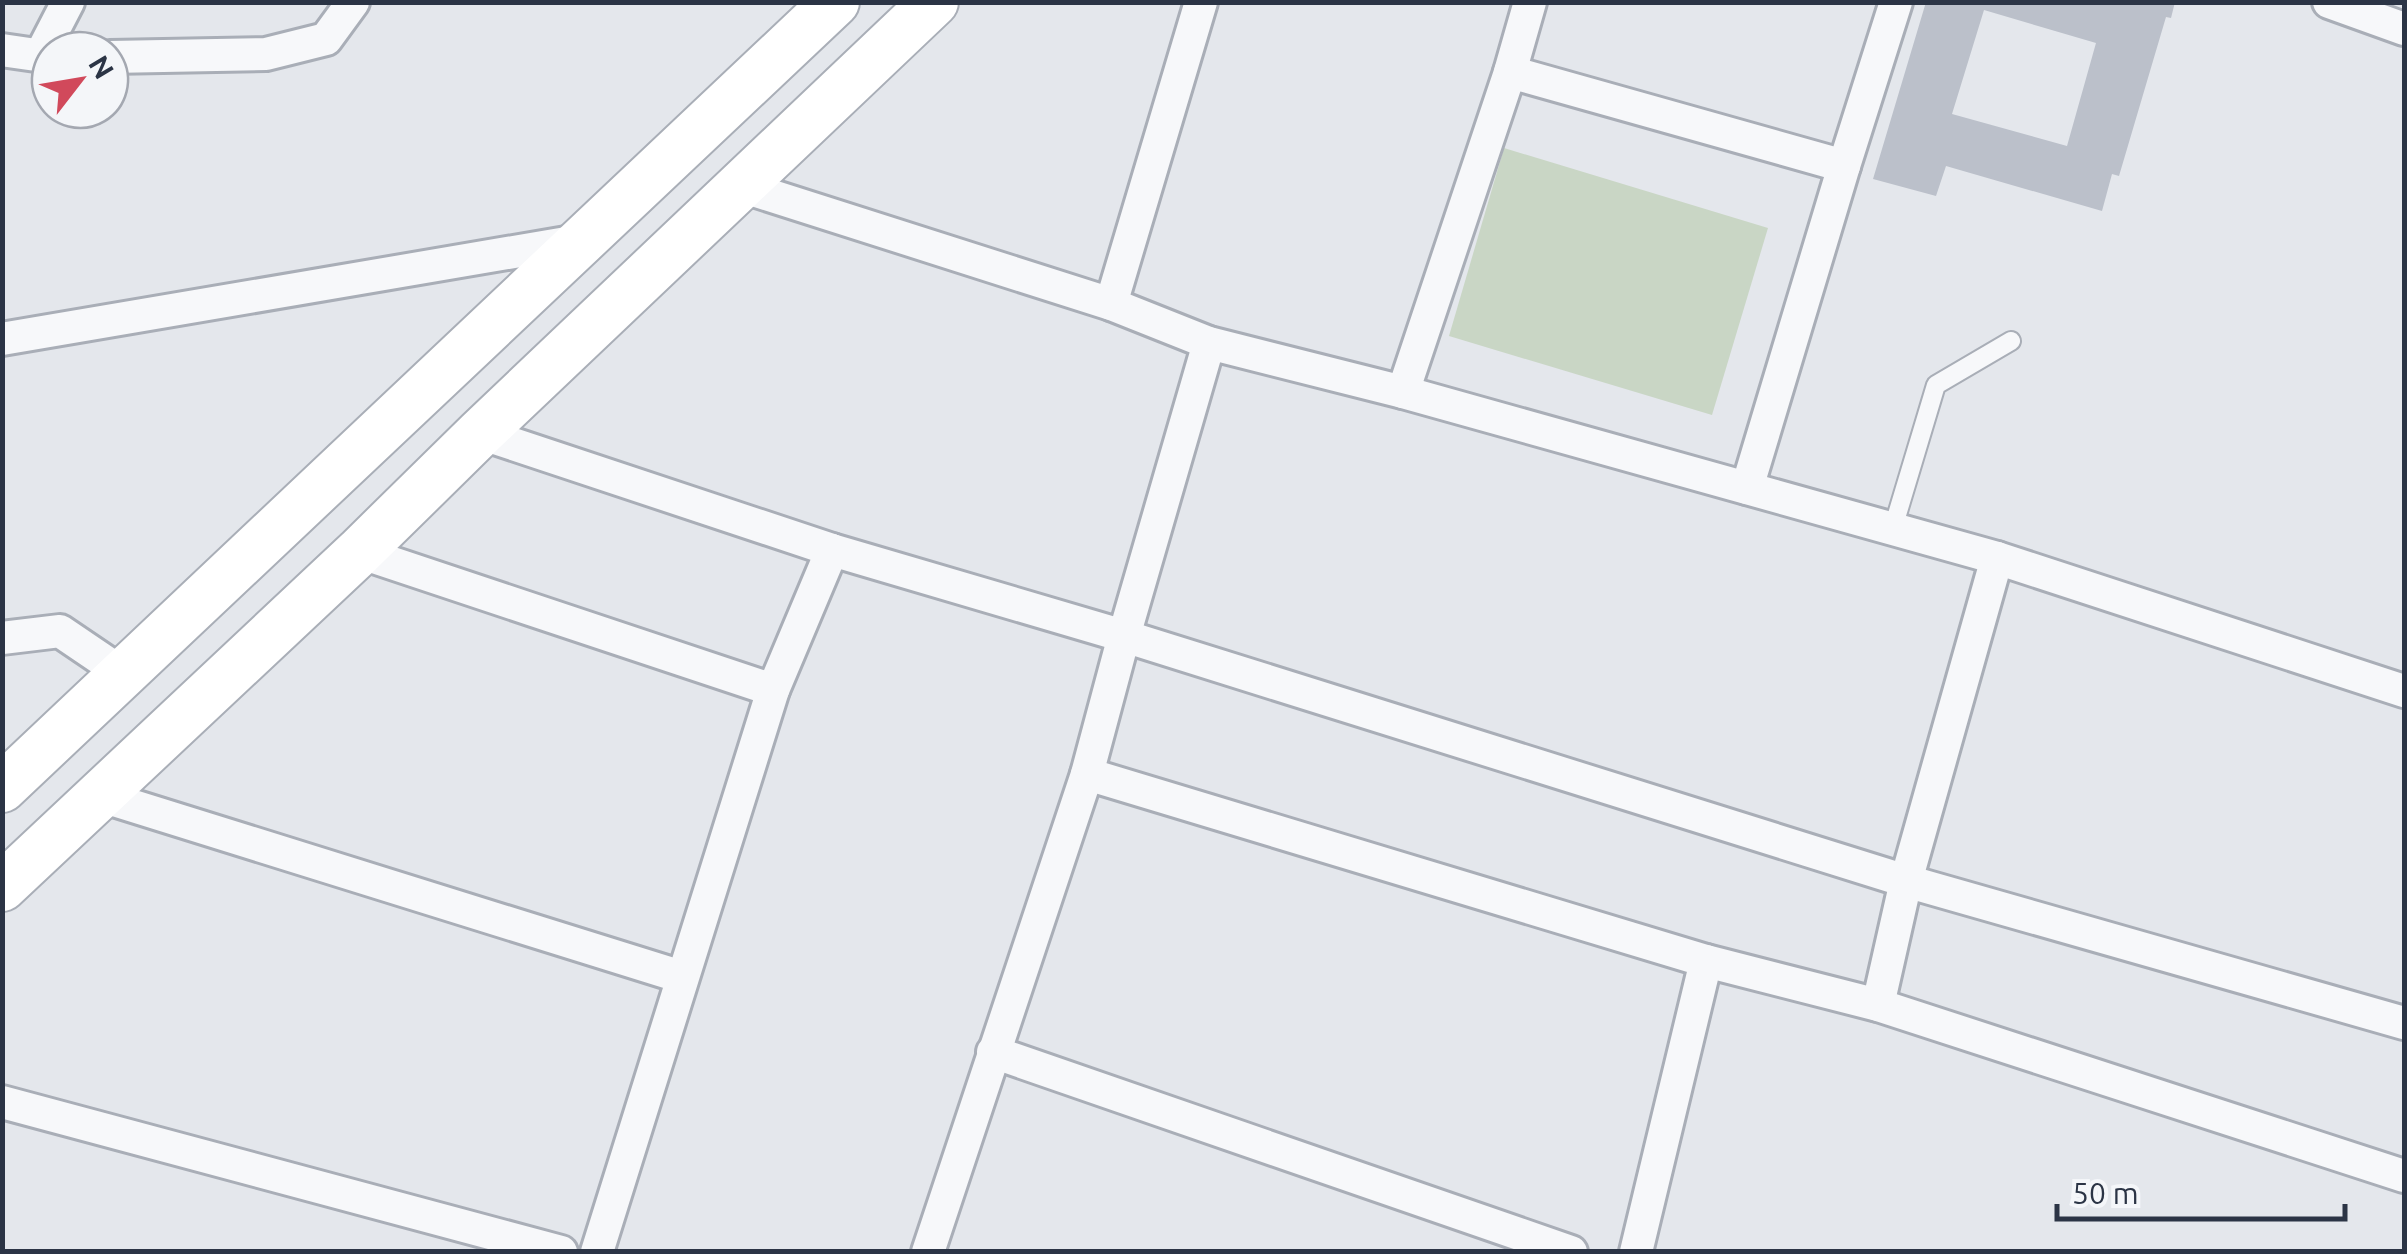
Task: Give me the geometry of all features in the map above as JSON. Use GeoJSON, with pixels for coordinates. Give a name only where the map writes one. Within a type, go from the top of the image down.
{"type":"FeatureCollection","features":[{"type":"Feature","properties":{"kind":"street"},"geometry":{"type":"LineString","coordinates":[[56,30],[68,2]]}},
{"type":"Feature","properties":{"kind":"street"},"geometry":{"type":"LineString","coordinates":[[130,57],[266,54],[326,40],[352,2]]}},
{"type":"Feature","properties":{"kind":"street"},"geometry":{"type":"LineString","coordinates":[[2,788],[835,2]]}},
{"type":"Feature","properties":{"kind":"street"},"geometry":{"type":"LineString","coordinates":[[2,887],[934,2]]}},
{"type":"Feature","properties":{"kind":"street"},"geometry":{"type":"LineString","coordinates":[[1111,304],[1201,2]]}},
{"type":"Feature","properties":{"kind":"street"},"geometry":{"type":"LineString","coordinates":[[1403,392],[1530,2]]}},
{"type":"Feature","properties":{"kind":"street"},"geometry":{"type":"LineString","coordinates":[[1747,488],[1896,2]]}},
{"type":"Feature","properties":{"kind":"street"},"geometry":{"type":"LineString","coordinates":[[2329,2],[2404,29]]}},
{"type":"Feature","properties":{"kind":"street"},"geometry":{"type":"LineString","coordinates":[[2,50],[30,54]]}},
{"type":"Feature","properties":{"kind":"street"},"geometry":{"type":"LineString","coordinates":[[1510,72],[1844,166]]}},
{"type":"Feature","properties":{"kind":"street"},"geometry":{"type":"LineString","coordinates":[[741,186],[1111,304],[1208,343],[1403,392],[1997,558],[2404,691]]}},
{"type":"Feature","properties":{"kind":"street"},"geometry":{"type":"LineString","coordinates":[[2,339],[584,240]]}},
{"type":"Feature","properties":{"kind":"street"},"geometry":{"type":"LineString","coordinates":[[928,1252],[1087,774],[1208,343]]}},
{"type":"Feature","properties":{"kind":"street"},"geometry":{"type":"LineString","coordinates":[[480,434],[832,550],[1124,636],[1906,881],[2404,1022]]}},
{"type":"Feature","properties":{"kind":"street"},"geometry":{"type":"LineString","coordinates":[[597,1252],[774,690],[832,550]]}},
{"type":"Feature","properties":{"kind":"street"},"geometry":{"type":"LineString","coordinates":[[359,552],[774,690]]}},
{"type":"Feature","properties":{"kind":"street"},"geometry":{"type":"LineString","coordinates":[[1878,1005],[1906,881],[1997,558]]}},
{"type":"Feature","properties":{"kind":"street"},"geometry":{"type":"LineString","coordinates":[[2,638],[60,631],[122,673]]}},
{"type":"Feature","properties":{"kind":"street"},"geometry":{"type":"LineString","coordinates":[[1087,774],[1706,961],[1878,1005],[2404,1176]]}},
{"type":"Feature","properties":{"kind":"street"},"geometry":{"type":"LineString","coordinates":[[98,795],[682,977]]}},
{"type":"Feature","properties":{"kind":"street"},"geometry":{"type":"LineString","coordinates":[[1636,1252],[1706,961]]}},
{"type":"Feature","properties":{"kind":"street"},"geometry":{"type":"LineString","coordinates":[[993,1052],[1572,1252]]}},
{"type":"Feature","properties":{"kind":"street"},"geometry":{"type":"LineString","coordinates":[[2,1102],[562,1252]]}},
{"type":"Feature","properties":{"kind":"lane"},"geometry":{"type":"LineString","coordinates":[[1893,528],[1936,385],[2011,342]]}},
{"type":"Feature","properties":{"kind":"green space"},"geometry":{"type":"Polygon","coordinates":[[[1504,148],[1768,228],[1712,415],[1449,336],[1504,148]]]}},
{"type":"Feature","properties":{"kind":"building"},"geometry":{"type":"Polygon","coordinates":[[[1926,2],[2175,2],[2171,18],[2166,17],[2119,176],[2112,174],[2102,211],[1946,166],[1936,196],[1873,179],[1926,2]],[[1984,10],[1952,114],[2067,146],[2096,43],[1984,10]]]}}]}
